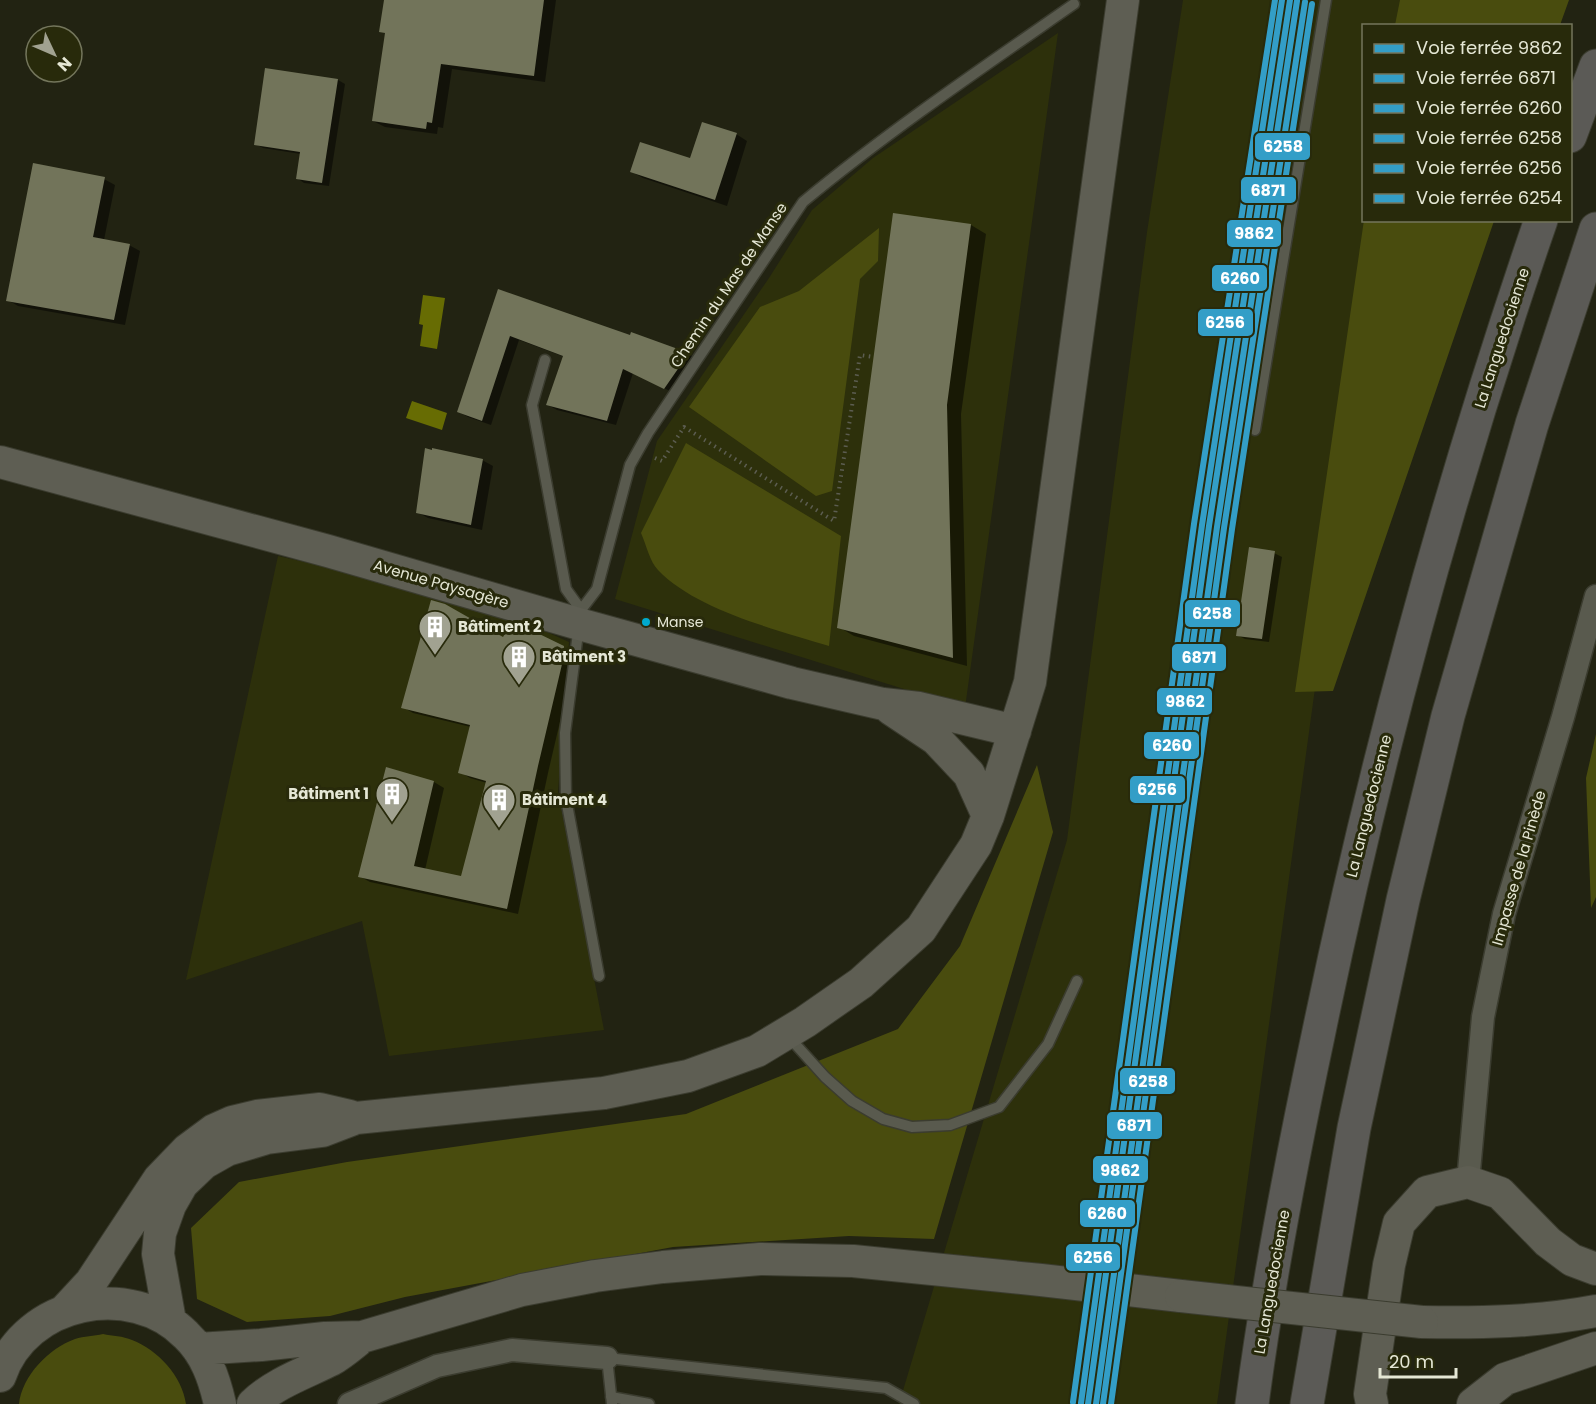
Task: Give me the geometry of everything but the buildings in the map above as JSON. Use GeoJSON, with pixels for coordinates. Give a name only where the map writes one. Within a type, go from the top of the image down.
{"type":"FeatureCollection","features":[{"type":"Feature","properties":{"kind":"highway"},"geometry":{"type":"LineString","coordinates":[[1572,131],[1596,66]]}},
{"type":"Feature","properties":{"kind":"highway","name":"La Languedocienne"},"geometry":{"type":"LineString","coordinates":[[1252,1404],[1302,1110],[1363,829],[1397,696],[1459,475],[1540,222]]}},
{"type":"Feature","properties":{"kind":"highway"},"geometry":{"type":"LineString","coordinates":[[1307,1404],[1354,1128],[1403,900],[1448,716],[1525,445],[1596,229]]}},
{"type":"Feature","properties":{"kind":"street"},"geometry":{"type":"LineString","coordinates":[[170,1321],[158,1254],[170,1205],[182,1184],[204,1163],[227,1150],[267,1138],[322,1131],[356,1118],[604,1094],[688,1076],[757,1051],[786,1034],[861,983],[921,929],[976,845],[988,816],[1030,682],[1123,0]]}},
{"type":"Feature","properties":{"kind":"street","name":"Avenue Paysagère"},"geometry":{"type":"LineString","coordinates":[[0,462],[580,617],[792,683],[883,704],[919,708],[1015,731]]}},
{"type":"Feature","properties":{"kind":"street","name":"Impasse de la Pinède"},"geometry":{"type":"LineString","coordinates":[[1468,1182],[1483,1017],[1504,914],[1563,717],[1596,596]]}},
{"type":"Feature","properties":{"kind":"street","name":"Avenue Paysagère"},"geometry":{"type":"LineString","coordinates":[[883,704],[936,739],[969,774],[988,816]]}},
{"type":"Feature","properties":{"kind":"street"},"geometry":{"type":"LineString","coordinates":[[66,1310],[91,1282],[159,1179],[187,1150],[214,1130],[232,1122],[256,1116],[320,1109],[356,1118]]}},
{"type":"Feature","properties":{"kind":"street"},"geometry":{"type":"LineString","coordinates":[[1372,1404],[1370,1395],[1389,1265],[1399,1223],[1427,1192],[1468,1182],[1500,1193],[1548,1242],[1572,1260],[1596,1269]]}},
{"type":"Feature","properties":{"kind":"street"},"geometry":{"type":"LineString","coordinates":[[198,1349],[362,1337],[532,1288],[595,1276],[749,1259],[853,1261],[1422,1322],[1482,1323],[1559,1317],[1596,1311]]}},
{"type":"Feature","properties":{"kind":"street"},"geometry":{"type":"LineString","coordinates":[[0,1376],[13,1351],[46,1319],[66,1310],[102,1302],[137,1306],[170,1321],[186,1334],[213,1375],[220,1404]]}},
{"type":"Feature","properties":{"kind":"street"},"geometry":{"type":"LineString","coordinates":[[253,1404],[260,1397],[293,1377],[334,1359],[362,1337]]}},
{"type":"Feature","properties":{"kind":"street"},"geometry":{"type":"LineString","coordinates":[[1473,1404],[1505,1379],[1596,1348]]}},
{"type":"Feature","properties":{"kind":"street"},"geometry":{"type":"LineString","coordinates":[[349,1404],[437,1366],[512,1350],[607,1358]]}},
{"type":"Feature","properties":{"kind":"lane"},"geometry":{"type":"LineString","coordinates":[[1255,430],[1326,0]]}},
{"type":"Feature","properties":{"kind":"lane","name":"Chemin du Mas de Manse"},"geometry":{"type":"LineString","coordinates":[[580,617],[597,589],[630,465],[648,433],[803,202],[956,87],[1074,4]]}},
{"type":"Feature","properties":{"kind":"lane"},"geometry":{"type":"LineString","coordinates":[[545,360],[531,405],[566,589],[580,617],[565,733],[566,799],[599,976]]}},
{"type":"Feature","properties":{"kind":"lane"},"geometry":{"type":"LineString","coordinates":[[786,1034],[825,1077],[852,1101],[883,1119],[912,1127],[950,1125],[999,1107],[1048,1044],[1077,981]]}},
{"type":"Feature","properties":{"kind":"lane"},"geometry":{"type":"LineString","coordinates":[[649,1404],[611,1401],[607,1358],[886,1388],[914,1404]]}},
{"type":"Feature","properties":{"kind":"path"},"geometry":{"type":"LineString","coordinates":[[638,451],[662,461],[684,427],[834,521],[860,355],[874,357]]}},
{"type":"Feature","properties":{"kind":"shaded area"},"geometry":{"type":"Polygon","coordinates":[[[1183,0],[1409,0],[1406,24],[1362,24],[1362,222],[1379,222],[1217,1404],[899,1404],[1067,840],[1147,232],[1183,0]]]}},
{"type":"Feature","properties":{"kind":"shaded area"},"geometry":{"type":"Polygon","coordinates":[[[1400,0],[1569,0],[1560,24],[1395,24],[1400,0]]]}},
{"type":"Feature","properties":{"kind":"shaded area"},"geometry":{"type":"Polygon","coordinates":[[[1058,33],[965,708],[615,599],[657,441],[769,278],[812,210],[873,158],[1058,33]]]}},
{"type":"Feature","properties":{"kind":"shaded area"},"geometry":{"type":"Polygon","coordinates":[[[1364,222],[1494,222],[1333,691],[1295,692],[1364,222]]]}},
{"type":"Feature","properties":{"kind":"shaded area"},"geometry":{"type":"Polygon","coordinates":[[[879,228],[878,261],[860,279],[832,491],[816,496],[689,407],[760,307],[799,291],[879,228]]]}},
{"type":"Feature","properties":{"kind":"shaded area"},"geometry":{"type":"Polygon","coordinates":[[[423,295],[445,298],[437,349],[420,346],[423,325],[419,324],[423,295]]]}},
{"type":"Feature","properties":{"kind":"shaded area"},"geometry":{"type":"Polygon","coordinates":[[[412,401],[447,413],[442,430],[406,418],[412,401]]]}},
{"type":"Feature","properties":{"kind":"shaded area"},"geometry":{"type":"Polygon","coordinates":[[[686,443],[841,536],[829,646],[738,617],[715,607],[674,584],[655,567],[641,533],[686,443]]]}},
{"type":"Feature","properties":{"kind":"shaded area"},"geometry":{"type":"Polygon","coordinates":[[[278,556],[439,592],[527,623],[569,642],[558,792],[604,1030],[389,1056],[362,921],[186,980],[278,556]]]}},
{"type":"Feature","properties":{"kind":"shaded area"},"geometry":{"type":"Polygon","coordinates":[[[1596,734],[1596,897],[1591,908],[1586,778],[1596,734]]]}},
{"type":"Feature","properties":{"kind":"shaded area"},"geometry":{"type":"Polygon","coordinates":[[[1037,765],[1053,832],[934,1239],[849,1236],[673,1247],[405,1297],[330,1316],[247,1322],[197,1299],[191,1228],[239,1182],[347,1162],[686,1114],[898,1029],[960,946],[1037,765]]]}},
{"type":"Feature","properties":{"kind":"shaded area"},"geometry":{"type":"Polygon","coordinates":[[[103,1334],[132,1340],[151,1350],[174,1374],[184,1394],[186,1404],[19,1404],[25,1383],[38,1364],[47,1356],[75,1339],[103,1334]]]}},
{"type":"Feature","properties":{"kind":"rail line","name":"6256"},"geometry":{"type":"LineString","coordinates":[[1073,1402],[1194,524],[1275,0]]}},
{"type":"Feature","properties":{"kind":"rail line","name":"6260"},"geometry":{"type":"LineString","coordinates":[[1081,1403],[1202,525],[1282,0]]}},
{"type":"Feature","properties":{"kind":"rail line","name":"9862"},"geometry":{"type":"LineString","coordinates":[[1088,1404],[1209,526],[1290,0]]}},
{"type":"Feature","properties":{"kind":"rail line","name":"6871"},"geometry":{"type":"LineString","coordinates":[[1096,1404],[1217,527],[1297,1]]}},
{"type":"Feature","properties":{"kind":"rail line","name":"6258"},"geometry":{"type":"LineString","coordinates":[[1103,1404],[1224,528],[1305,2]]}},
{"type":"Feature","properties":{"kind":"rail line","name":"6254"},"geometry":{"type":"LineString","coordinates":[[1111,1404],[1232,529],[1312,4]]}},
{"type":"Feature","properties":{"kind":"place","name":"Manse"},"geometry":{"type":"Point","coordinates":[646,622]}},
{"type":"Feature","properties":{"kind":"place","name":"Bâtiment 2"},"geometry":{"type":"Point","coordinates":[435,656]}},
{"type":"Feature","properties":{"kind":"place","name":"Bâtiment 3"},"geometry":{"type":"Point","coordinates":[519,686]}},
{"type":"Feature","properties":{"kind":"place","name":"Bâtiment 1"},"geometry":{"type":"Point","coordinates":[392,823]}},
{"type":"Feature","properties":{"kind":"place","name":"Bâtiment 4"},"geometry":{"type":"Point","coordinates":[499,829]}}]}
